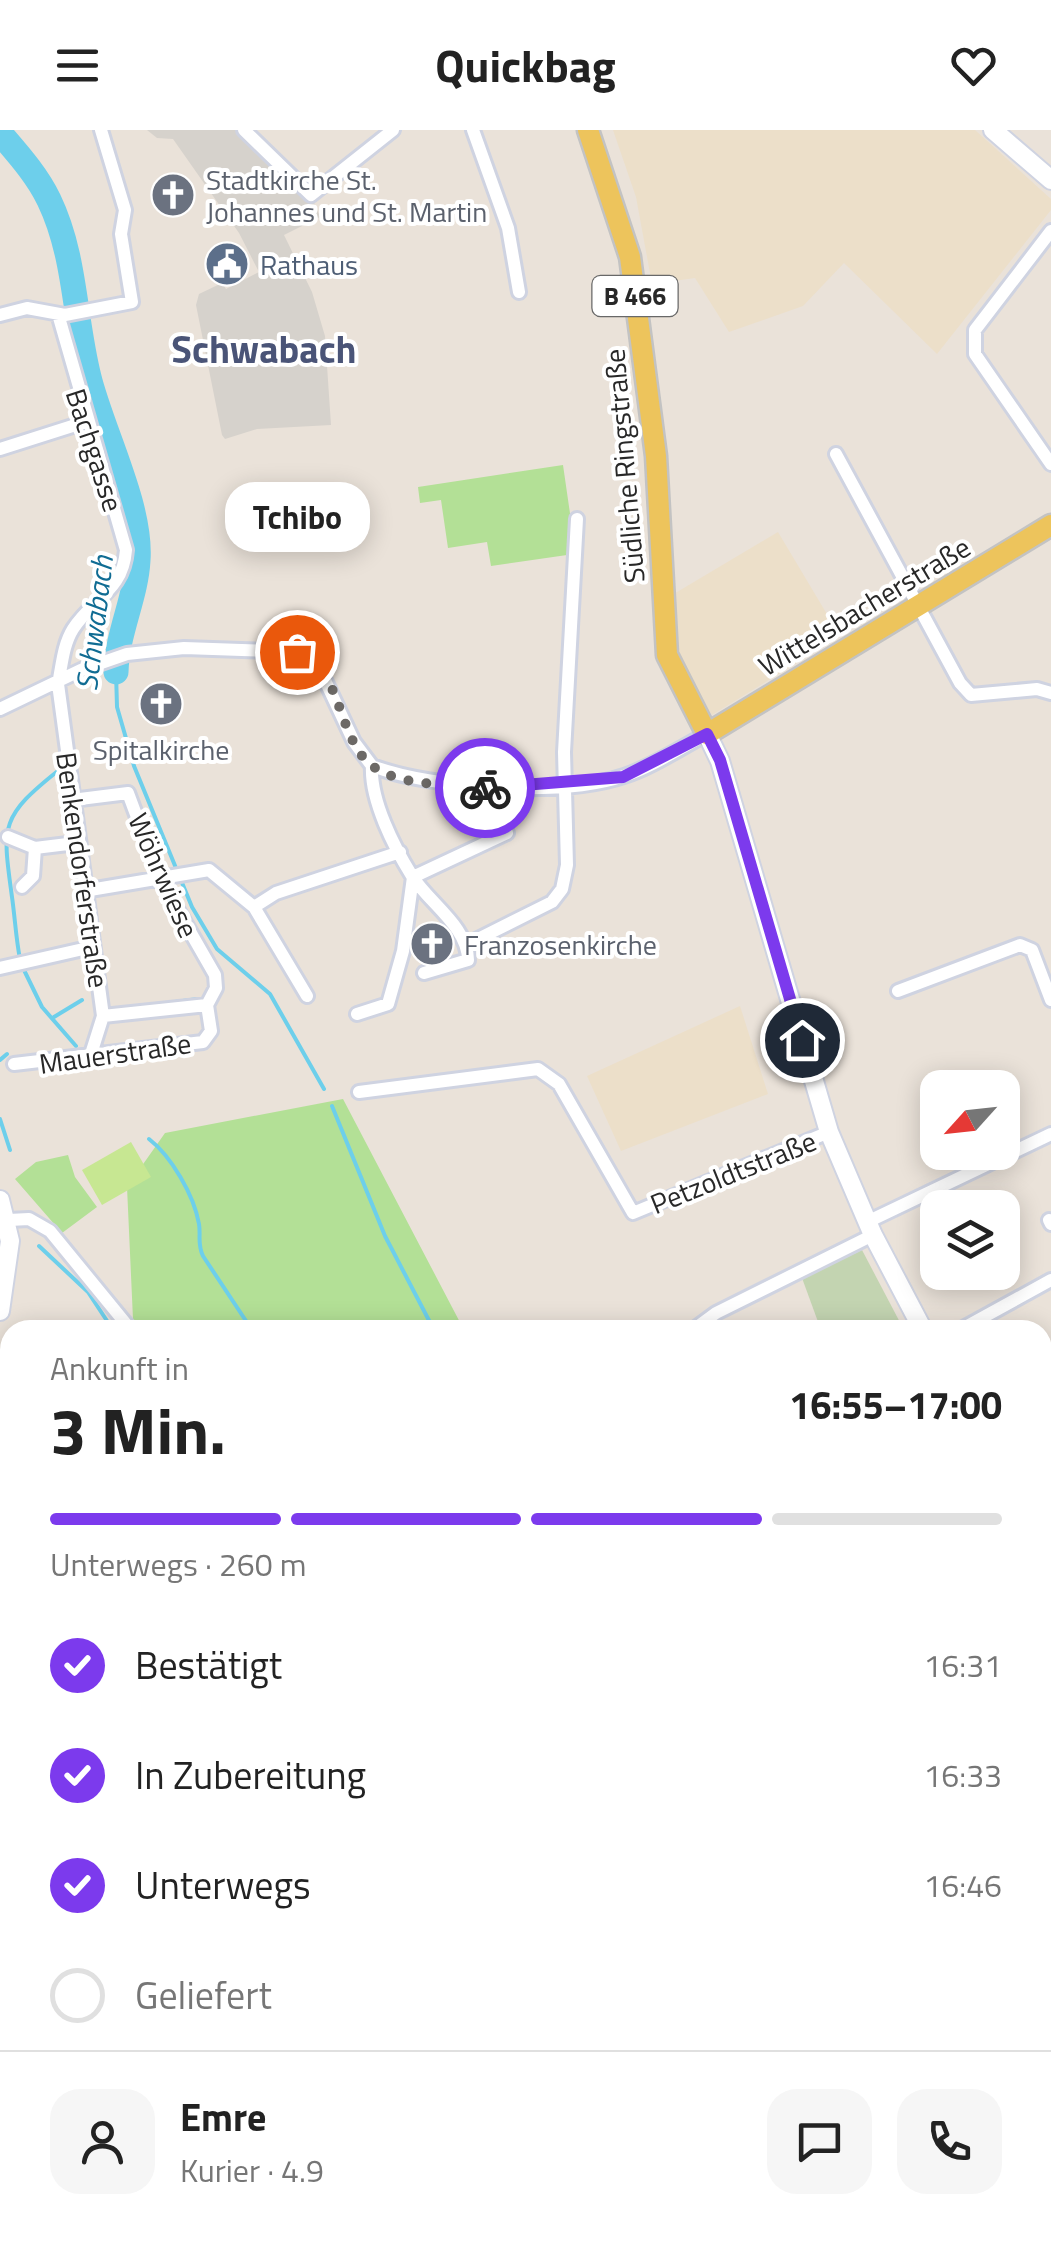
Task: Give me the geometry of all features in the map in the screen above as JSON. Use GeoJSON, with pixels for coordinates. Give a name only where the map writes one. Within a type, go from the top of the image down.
{"type":"FeatureCollection","features":[{"type":"Feature","properties":{"kind":"main road","name":"Südliche Ringstraße"},"geometry":{"type":"LineString","coordinates":[[588,130],[630,256],[656,456],[667,655],[707,734]]}},
{"type":"Feature","properties":{"kind":"main road"},"geometry":{"type":"LineString","coordinates":[[993,130],[1051,180]]}},
{"type":"Feature","properties":{"kind":"main road","name":"Wittelsbacherstraße"},"geometry":{"type":"LineString","coordinates":[[707,734],[1051,526]]}},
{"type":"Feature","properties":{"kind":"main road"},"geometry":{"type":"LineString","coordinates":[[707,734],[720,760],[829,1132],[870,1229],[918,1320]]}},
{"type":"Feature","properties":{"kind":"main road"},"geometry":{"type":"LineString","coordinates":[[0,1200],[10,1241],[0,1311]]}},
{"type":"Feature","properties":{"kind":"street"},"geometry":{"type":"LineString","coordinates":[[0,315],[27,308],[62,315],[132,302],[122,234],[125,210],[100,130]]}},
{"type":"Feature","properties":{"kind":"street"},"geometry":{"type":"LineString","coordinates":[[244,130],[311,195],[393,130]]}},
{"type":"Feature","properties":{"kind":"street"},"geometry":{"type":"LineString","coordinates":[[472,130],[503,212],[519,292]]}},
{"type":"Feature","properties":{"kind":"street"},"geometry":{"type":"LineString","coordinates":[[1051,230],[975,330],[974,354],[1051,464]]}},
{"type":"Feature","properties":{"kind":"street","name":"Bachgasse"},"geometry":{"type":"LineString","coordinates":[[58,684],[74,628],[112,592],[124,570],[126,550],[111,493],[85,422],[62,315]]}},
{"type":"Feature","properties":{"kind":"street"},"geometry":{"type":"LineString","coordinates":[[0,448],[85,422]]}},
{"type":"Feature","properties":{"kind":"street"},"geometry":{"type":"LineString","coordinates":[[836,454],[917,606],[971,695],[1037,689],[1051,693]]}},
{"type":"Feature","properties":{"kind":"street"},"geometry":{"type":"LineString","coordinates":[[468,944],[552,902],[562,889],[569,818],[564,784],[577,519]]}},
{"type":"Feature","properties":{"kind":"street"},"geometry":{"type":"LineString","coordinates":[[0,709],[81,670],[127,654],[184,648],[236,649],[297,652],[316,661],[354,742],[372,766],[408,780],[491,788],[623,777],[707,734]]}},
{"type":"Feature","properties":{"kind":"street","name":"Benkendorferstraße"},"geometry":{"type":"LineString","coordinates":[[58,684],[76,843],[103,1016],[90,1054]]}},
{"type":"Feature","properties":{"kind":"street"},"geometry":{"type":"LineString","coordinates":[[372,766],[371,784],[413,878],[468,944],[468,960],[424,973]]}},
{"type":"Feature","properties":{"kind":"street"},"geometry":{"type":"LineString","coordinates":[[413,878],[507,833],[491,788]]}},
{"type":"Feature","properties":{"kind":"street","name":"Wöhrwiese"},"geometry":{"type":"LineString","coordinates":[[72,800],[128,793],[164,879],[215,975],[216,988],[207,1005],[211,1031]]}},
{"type":"Feature","properties":{"kind":"street"},"geometry":{"type":"LineString","coordinates":[[8,837],[35,848],[76,843]]}},
{"type":"Feature","properties":{"kind":"street"},"geometry":{"type":"LineString","coordinates":[[22,887],[34,876],[35,848]]}},
{"type":"Feature","properties":{"kind":"street"},"geometry":{"type":"LineString","coordinates":[[254,907],[276,893],[400,852]]}},
{"type":"Feature","properties":{"kind":"street"},"geometry":{"type":"LineString","coordinates":[[84,891],[209,870],[254,907],[307,996]]}},
{"type":"Feature","properties":{"kind":"street"},"geometry":{"type":"LineString","coordinates":[[357,1014],[388,1004],[403,951],[413,878]]}},
{"type":"Feature","properties":{"kind":"street"},"geometry":{"type":"LineString","coordinates":[[898,991],[1020,944],[1032,950],[1051,1000]]}},
{"type":"Feature","properties":{"kind":"street"},"geometry":{"type":"LineString","coordinates":[[13,964],[92,947]]}},
{"type":"Feature","properties":{"kind":"street"},"geometry":{"type":"LineString","coordinates":[[103,1016],[207,1005]]}},
{"type":"Feature","properties":{"kind":"street","name":"Mauerstraße"},"geometry":{"type":"LineString","coordinates":[[14,1064],[30,1066],[90,1054],[203,1042],[211,1031]]}},
{"type":"Feature","properties":{"kind":"street","name":"Petzoldtstraße"},"geometry":{"type":"LineString","coordinates":[[360,1092],[538,1069],[559,1084],[633,1213],[829,1132]]}},
{"type":"Feature","properties":{"kind":"street"},"geometry":{"type":"LineString","coordinates":[[706,1320],[1051,1134]]}},
{"type":"Feature","properties":{"kind":"street"},"geometry":{"type":"LineString","coordinates":[[4,1226],[29,1219],[50,1231],[123,1320]]}},
{"type":"Feature","properties":{"kind":"street"},"geometry":{"type":"LineString","coordinates":[[978,1320],[1051,1280]]}},
{"type":"Feature","properties":{"kind":"shaded area"},"geometry":{"type":"Polygon","coordinates":[[[147,130],[243,130],[311,195],[320,217],[284,235],[312,292],[325,336],[331,425],[257,429],[225,439],[222,435],[196,305],[199,294],[222,283],[226,289],[259,272],[239,233],[173,139],[157,138],[147,130]]]}},
{"type":"Feature","properties":{"kind":"shaded area"},"geometry":{"type":"Polygon","coordinates":[[[613,130],[975,130],[1051,199],[1051,210],[937,354],[844,263],[803,306],[729,332],[695,278],[652,284],[636,197],[613,130]]]}},
{"type":"Feature","properties":{"kind":"shaded area"},"geometry":{"type":"Polygon","coordinates":[[[778,532],[840,636],[712,715],[677,654],[672,595],[778,532]]]}},
{"type":"Feature","properties":{"kind":"shaded area"},"geometry":{"type":"Polygon","coordinates":[[[740,1006],[768,1094],[621,1151],[587,1076],[740,1006]]]}},
{"type":"Feature","properties":{"kind":"green space"},"geometry":{"type":"Polygon","coordinates":[[[563,465],[575,548],[567,555],[491,566],[487,542],[448,548],[441,500],[420,503],[418,487],[563,465]]]}},
{"type":"Feature","properties":{"kind":"green space"},"geometry":{"type":"Polygon","coordinates":[[[343,1099],[459,1320],[134,1320],[127,1187],[165,1133],[343,1099]]]}},
{"type":"Feature","properties":{"kind":"green space"},"geometry":{"type":"Polygon","coordinates":[[[131,1142],[151,1177],[102,1205],[82,1170],[131,1142]]]}},
{"type":"Feature","properties":{"kind":"green space"},"geometry":{"type":"Polygon","coordinates":[[[68,1155],[75,1177],[97,1207],[62,1233],[15,1179],[36,1162],[68,1155]]]}},
{"type":"Feature","properties":{"kind":"green space"},"geometry":{"type":"Polygon","coordinates":[[[862,1250],[899,1320],[817,1320],[802,1278],[862,1250]]]}},
{"type":"Feature","properties":{"kind":"waterway","name":"Schwabach"},"geometry":{"type":"LineString","coordinates":[[0,133],[39,182],[58,221],[70,265],[89,377],[134,516],[137,574],[116,672]]}},
{"type":"Feature","properties":{"kind":"waterway","name":"Schwabach"},"geometry":{"type":"LineString","coordinates":[[116,672],[117,707],[134,766],[192,907],[217,949],[270,994],[324,1089]]}},
{"type":"Feature","properties":{"kind":"waterway"},"geometry":{"type":"LineString","coordinates":[[20,959],[7,838],[10,824],[25,800],[59,770]]}},
{"type":"Feature","properties":{"kind":"waterway"},"geometry":{"type":"LineString","coordinates":[[23,968],[42,1007],[76,1046]]}},
{"type":"Feature","properties":{"kind":"waterway"},"geometry":{"type":"LineString","coordinates":[[175,1002],[198,999]]}},
{"type":"Feature","properties":{"kind":"waterway"},"geometry":{"type":"LineString","coordinates":[[54,1017],[82,1000]]}},
{"type":"Feature","properties":{"kind":"waterway"},"geometry":{"type":"LineString","coordinates":[[0,1060],[7,1054]]}},
{"type":"Feature","properties":{"kind":"waterway","name":"Schwabach"},"geometry":{"type":"LineString","coordinates":[[332,1106],[385,1236],[429,1320]]}},
{"type":"Feature","properties":{"kind":"waterway"},"geometry":{"type":"LineString","coordinates":[[0,1119],[10,1150]]}},
{"type":"Feature","properties":{"kind":"waterway"},"geometry":{"type":"LineString","coordinates":[[149,1139],[165,1155],[187,1189],[200,1228],[203,1256],[245,1320]]}},
{"type":"Feature","properties":{"kind":"waterway"},"geometry":{"type":"LineString","coordinates":[[39,1246],[88,1292],[106,1320]]}},
{"type":"Feature","properties":{"kind":"way so far"},"geometry":{"type":"LineString","coordinates":[[297,652],[316,661],[354,742],[372,766],[408,780],[485,788]]}},
{"type":"Feature","properties":{"kind":"place","name":"Stadtkirche St. Johannes und St. Martin"},"geometry":{"type":"Point","coordinates":[173,195]}},
{"type":"Feature","properties":{"kind":"place","name":"Rathaus"},"geometry":{"type":"Point","coordinates":[227,264]}},
{"type":"Feature","properties":{"kind":"place","name":"Tchibo"},"geometry":{"type":"Point","coordinates":[297,652]}},
{"type":"Feature","properties":{"kind":"place","name":"Spitalkirche"},"geometry":{"type":"Point","coordinates":[161,704]}},
{"type":"Feature","properties":{"kind":"place","name":"Franzosenkirche"},"geometry":{"type":"Point","coordinates":[432,944]}},
{"type":"Feature","properties":{"kind":"district","name":"Schwabach"},"geometry":{"type":"Point","coordinates":[264,349]}},
{"type":"Feature","properties":{"kind":"route"},"geometry":{"type":"LineString","coordinates":[[485,788],[623,777],[707,734],[720,760],[802,1040]]}}]}
